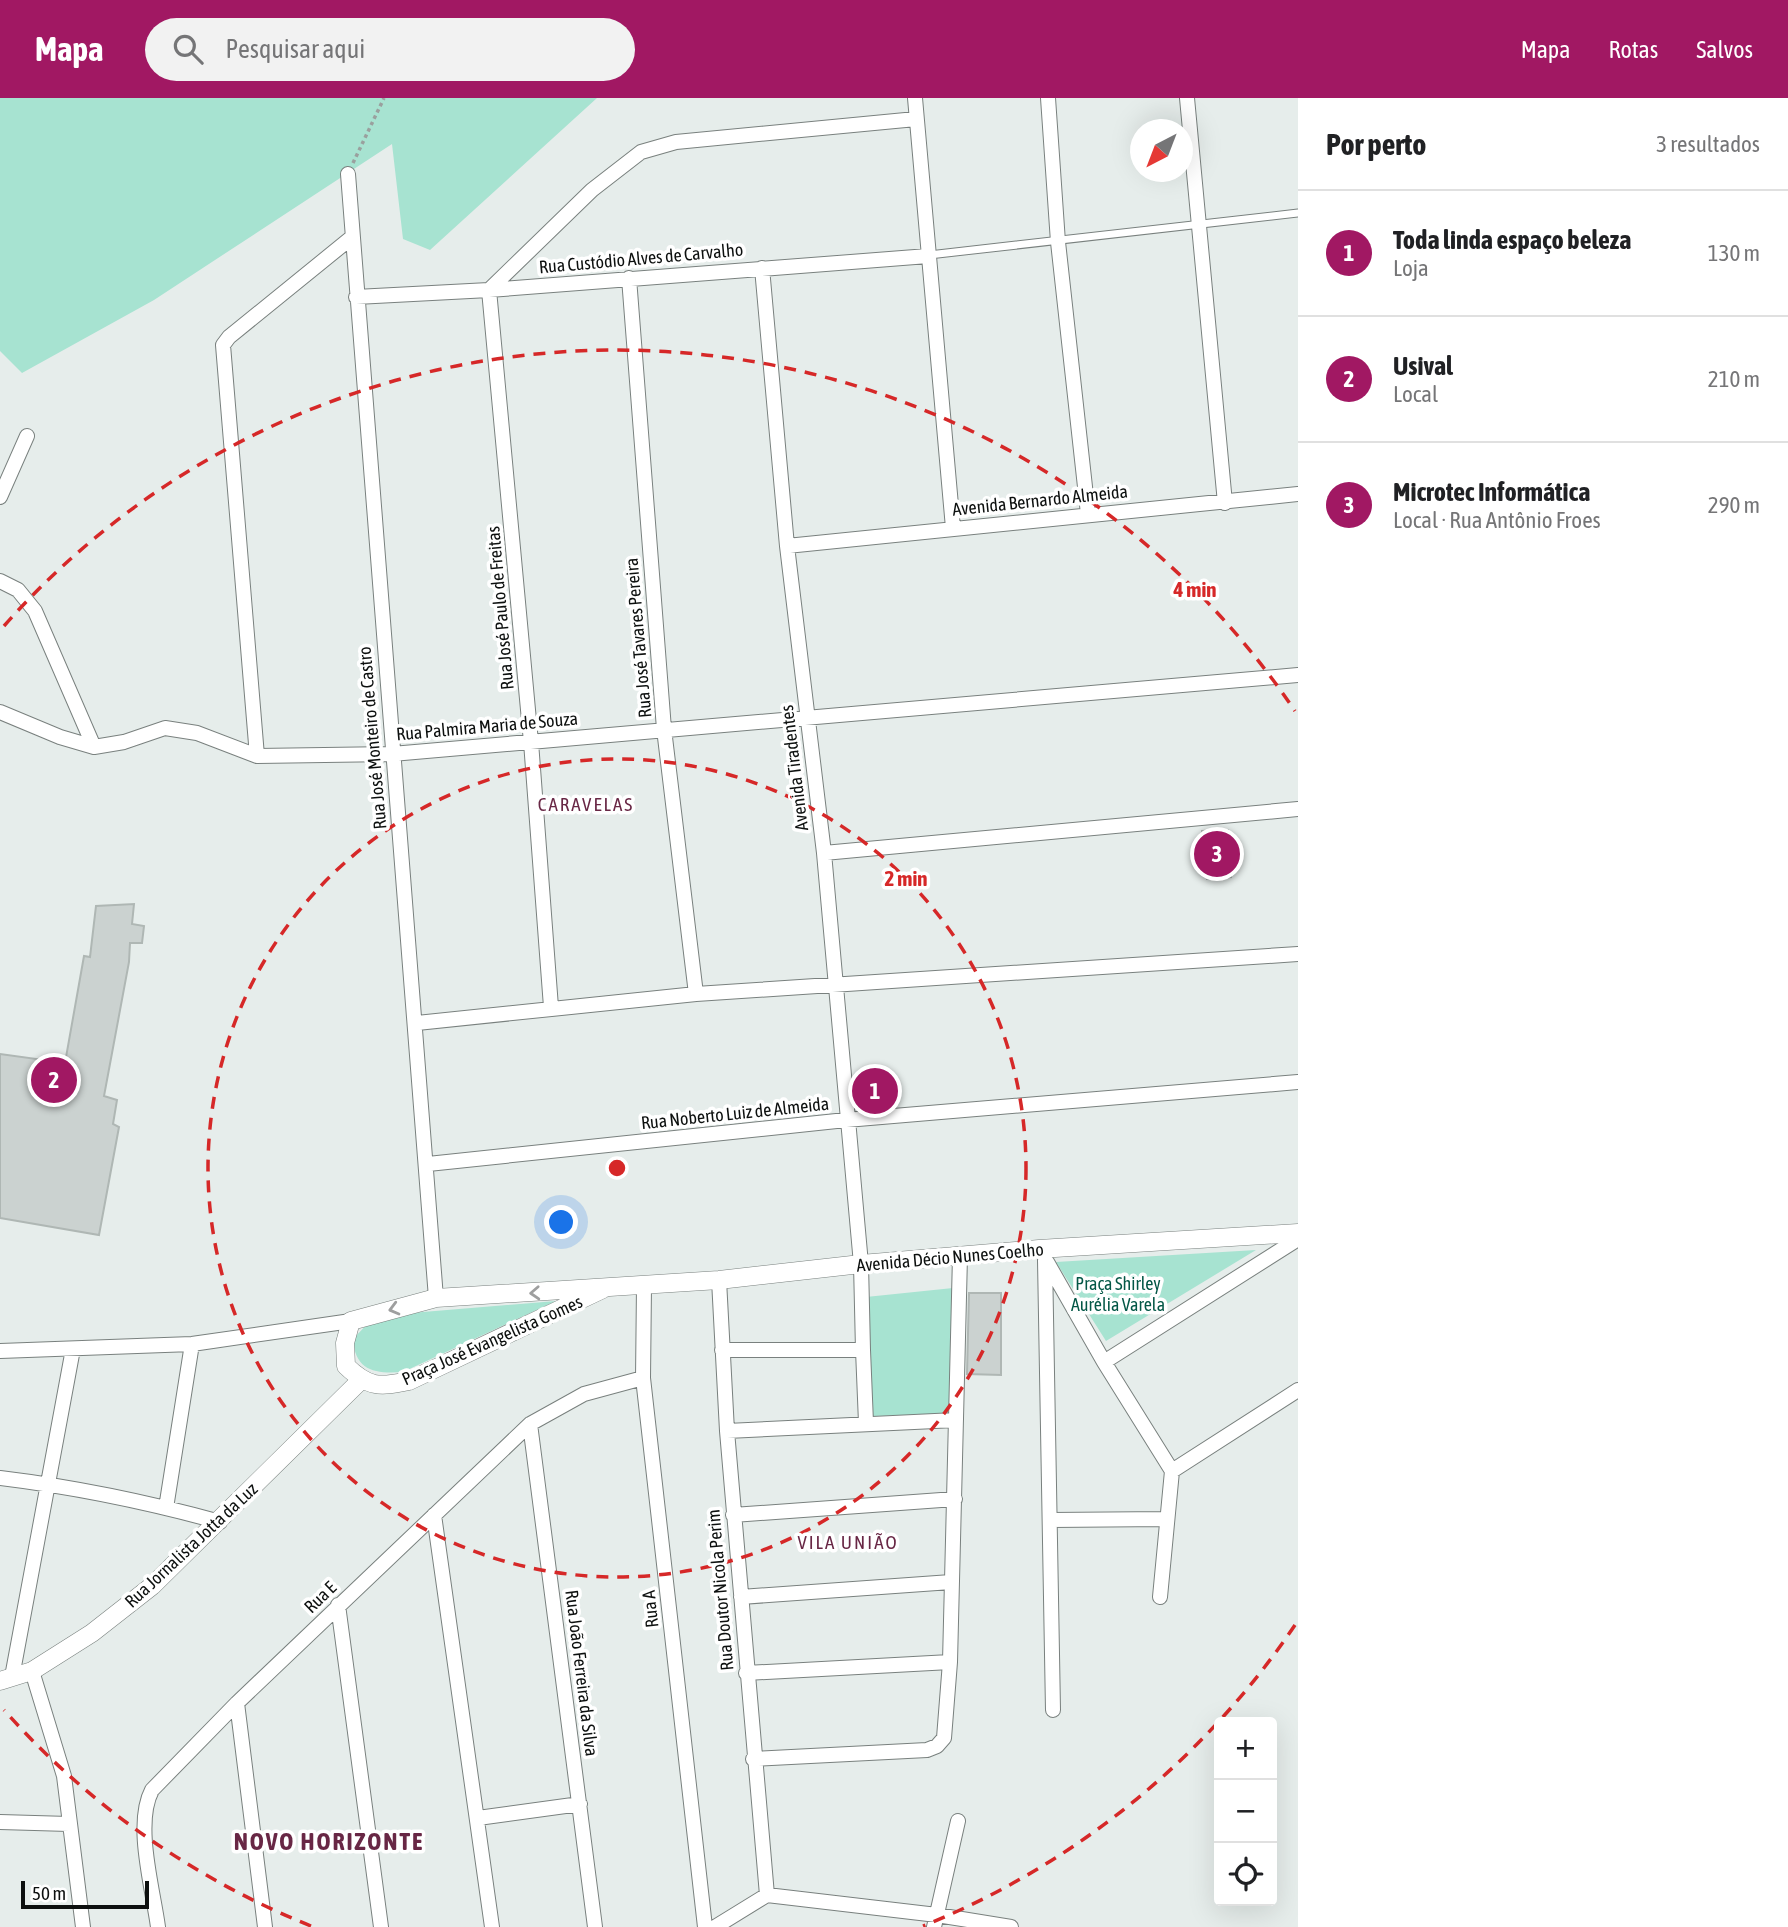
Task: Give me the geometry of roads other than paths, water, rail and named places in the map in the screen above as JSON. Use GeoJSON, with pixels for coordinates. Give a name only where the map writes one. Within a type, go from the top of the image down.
{"type":"FeatureCollection","features":[{"type":"Feature","properties":{"kind":"street"},"geometry":{"type":"LineString","coordinates":[[915,98],[953,528]]}},
{"type":"Feature","properties":{"kind":"street"},"geometry":{"type":"LineString","coordinates":[[1048,98],[1058,242],[1088,514]]}},
{"type":"Feature","properties":{"kind":"street"},"geometry":{"type":"LineString","coordinates":[[1187,98],[1225,503]]}},
{"type":"Feature","properties":{"kind":"street"},"geometry":{"type":"LineString","coordinates":[[489,290],[593,190],[641,152],[676,142],[916,118]]}},
{"type":"Feature","properties":{"kind":"street","name":"Rua José Monteiro de Castro"},"geometry":{"type":"LineString","coordinates":[[348,174],[392,754],[428,1164],[436,1298]]}},
{"type":"Feature","properties":{"kind":"street"},"geometry":{"type":"LineString","coordinates":[[257,756],[223,345],[229,337],[351,238]]}},
{"type":"Feature","properties":{"kind":"street","name":"Rua Custódio Alves de Carvalho"},"geometry":{"type":"LineString","coordinates":[[356,297],[489,290],[928,256]]}},
{"type":"Feature","properties":{"kind":"street","name":"Avenida Tiradentes"},"geometry":{"type":"LineString","coordinates":[[762,268],[787,546],[824,853],[860,1264],[866,1423]]}},
{"type":"Feature","properties":{"kind":"street","name":"Rua José Tavares Pereira"},"geometry":{"type":"LineString","coordinates":[[629,278],[664,729],[696,994]]}},
{"type":"Feature","properties":{"kind":"street","name":"Rua José Paulo de Freitas"},"geometry":{"type":"LineString","coordinates":[[489,290],[531,742],[551,1007]]}},
{"type":"Feature","properties":{"kind":"street"},"geometry":{"type":"LineString","coordinates":[[0,497],[27,436]]}},
{"type":"Feature","properties":{"kind":"street","name":"Avenida Bernardo Almeida"},"geometry":{"type":"LineString","coordinates":[[787,546],[1298,494]]}},
{"type":"Feature","properties":{"kind":"street"},"geometry":{"type":"LineString","coordinates":[[0,581],[18,590],[34,611],[94,747]]}},
{"type":"Feature","properties":{"kind":"street","name":"Rua Palmira Maria de Souza"},"geometry":{"type":"LineString","coordinates":[[94,747],[124,742],[165,728],[197,733],[257,756],[392,754],[1298,675]]}},
{"type":"Feature","properties":{"kind":"street"},"geometry":{"type":"LineString","coordinates":[[0,712],[60,737],[94,747]]}},
{"type":"Feature","properties":{"kind":"street"},"geometry":{"type":"LineString","coordinates":[[824,853],[1298,809]]}},
{"type":"Feature","properties":{"kind":"street"},"geometry":{"type":"LineString","coordinates":[[416,1023],[696,994],[835,987],[1298,954]]}},
{"type":"Feature","properties":{"kind":"street","name":"Rua Noberto Luiz de Almeida"},"geometry":{"type":"LineString","coordinates":[[428,1164],[846,1120],[1298,1082]]}},
{"type":"Feature","properties":{"kind":"street","name":"Avenida Décio Nunes Coelho"},"geometry":{"type":"LineString","coordinates":[[603,1289],[719,1280],[860,1264],[960,1256],[1042,1254],[1298,1233]]}},
{"type":"Feature","properties":{"kind":"street"},"geometry":{"type":"LineString","coordinates":[[1104,1362],[1298,1239]]}},
{"type":"Feature","properties":{"kind":"street"},"geometry":{"type":"LineString","coordinates":[[1042,1254],[1104,1362],[1172,1471],[1160,1597]]}},
{"type":"Feature","properties":{"kind":"street"},"geometry":{"type":"LineString","coordinates":[[1042,1254],[1051,1520],[1053,1710]]}},
{"type":"Feature","properties":{"kind":"street"},"geometry":{"type":"LineString","coordinates":[[753,1759],[927,1750],[937,1746],[944,1738],[950,1662],[960,1256]]}},
{"type":"Feature","properties":{"kind":"street","name":"Rua Doutor Nicola Perim"},"geometry":{"type":"LineString","coordinates":[[719,1280],[733,1515],[767,1895]]}},
{"type":"Feature","properties":{"kind":"street","name":"Rua A"},"geometry":{"type":"LineString","coordinates":[[643,1286],[643,1378],[705,1927]]}},
{"type":"Feature","properties":{"kind":"street","name":"Praça José Evangelista Gomes"},"geometry":{"type":"LineString","coordinates":[[351,1321],[436,1298],[603,1289]]}},
{"type":"Feature","properties":{"kind":"street","name":"Praça José Evangelista Gomes"},"geometry":{"type":"LineString","coordinates":[[361,1380],[380,1386],[409,1381],[603,1289]]}},
{"type":"Feature","properties":{"kind":"street"},"geometry":{"type":"LineString","coordinates":[[0,1352],[192,1344],[351,1321],[345,1343],[346,1366],[361,1380]]}},
{"type":"Feature","properties":{"kind":"street"},"geometry":{"type":"LineString","coordinates":[[166,1508],[192,1344]]}},
{"type":"Feature","properties":{"kind":"street"},"geometry":{"type":"LineString","coordinates":[[6,1679],[49,1484],[73,1349]]}},
{"type":"Feature","properties":{"kind":"street"},"geometry":{"type":"LineString","coordinates":[[722,1350],[863,1350]]}},
{"type":"Feature","properties":{"kind":"street","name":"Rua E"},"geometry":{"type":"LineString","coordinates":[[158,1927],[143,1823],[145,1804],[152,1790],[338,1605],[530,1424],[584,1394],[643,1378]]}},
{"type":"Feature","properties":{"kind":"street","name":"Rua Jornalista Jotta da Luz"},"geometry":{"type":"LineString","coordinates":[[6,1679],[32,1671],[92,1633],[152,1586],[220,1522],[361,1380]]}},
{"type":"Feature","properties":{"kind":"street"},"geometry":{"type":"LineString","coordinates":[[1172,1471],[1298,1390]]}},
{"type":"Feature","properties":{"kind":"street"},"geometry":{"type":"LineString","coordinates":[[727,1431],[956,1420]]}},
{"type":"Feature","properties":{"kind":"street","name":"Rua João Ferreira da Silva"},"geometry":{"type":"LineString","coordinates":[[530,1424],[595,1927]]}},
{"type":"Feature","properties":{"kind":"street"},"geometry":{"type":"LineString","coordinates":[[0,1478],[49,1484],[220,1522]]}},
{"type":"Feature","properties":{"kind":"street"},"geometry":{"type":"LineString","coordinates":[[733,1515],[955,1499]]}},
{"type":"Feature","properties":{"kind":"street"},"geometry":{"type":"LineString","coordinates":[[434,1515],[492,1927]]}},
{"type":"Feature","properties":{"kind":"street"},"geometry":{"type":"LineString","coordinates":[[1051,1520],[1166,1519]]}},
{"type":"Feature","properties":{"kind":"street"},"geometry":{"type":"LineString","coordinates":[[741,1597],[951,1582]]}},
{"type":"Feature","properties":{"kind":"street"},"geometry":{"type":"LineString","coordinates":[[338,1605],[381,1927]]}},
{"type":"Feature","properties":{"kind":"street"},"geometry":{"type":"LineString","coordinates":[[746,1673],[950,1662]]}},
{"type":"Feature","properties":{"kind":"street"},"geometry":{"type":"LineString","coordinates":[[32,1671],[64,1776],[83,1927]]}},
{"type":"Feature","properties":{"kind":"street"},"geometry":{"type":"LineString","coordinates":[[237,1703],[265,1927]]}},
{"type":"Feature","properties":{"kind":"street"},"geometry":{"type":"LineString","coordinates":[[478,1818],[580,1804]]}},
{"type":"Feature","properties":{"kind":"street"},"geometry":{"type":"LineString","coordinates":[[935,1921],[958,1821]]}},
{"type":"Feature","properties":{"kind":"street"},"geometry":{"type":"LineString","coordinates":[[0,1822],[69,1824]]}},
{"type":"Feature","properties":{"kind":"street"},"geometry":{"type":"LineString","coordinates":[[715,1927],[767,1895],[935,1921],[1011,1927]]}},
{"type":"Feature","properties":{"kind":"lane"},"geometry":{"type":"LineString","coordinates":[[928,256],[1200,227],[1298,213]]}},
{"type":"Feature","properties":{"kind":"place","name":"Microtec Informática"},"geometry":{"type":"Point","coordinates":[1217,854]}},
{"type":"Feature","properties":{"kind":"place","name":"Usival"},"geometry":{"type":"Point","coordinates":[54,1080]}},
{"type":"Feature","properties":{"kind":"place","name":"Toda linda espaço beleza"},"geometry":{"type":"Point","coordinates":[875,1091]}},
{"type":"Feature","properties":{"kind":"district","name":"CARAVELAS"},"geometry":{"type":"Point","coordinates":[586,804]}},
{"type":"Feature","properties":{"kind":"district","name":"VILA UNIÃO"},"geometry":{"type":"Point","coordinates":[848,1542]}},
{"type":"Feature","properties":{"kind":"district","name":"NOVO HORIZONTE"},"geometry":{"type":"Point","coordinates":[329,1841]}},
{"type":"Feature","properties":{"kind":"park label","name":"Praça Shirley Aurélia Varela"},"geometry":{"type":"Point","coordinates":[1118,1293]}}]}
